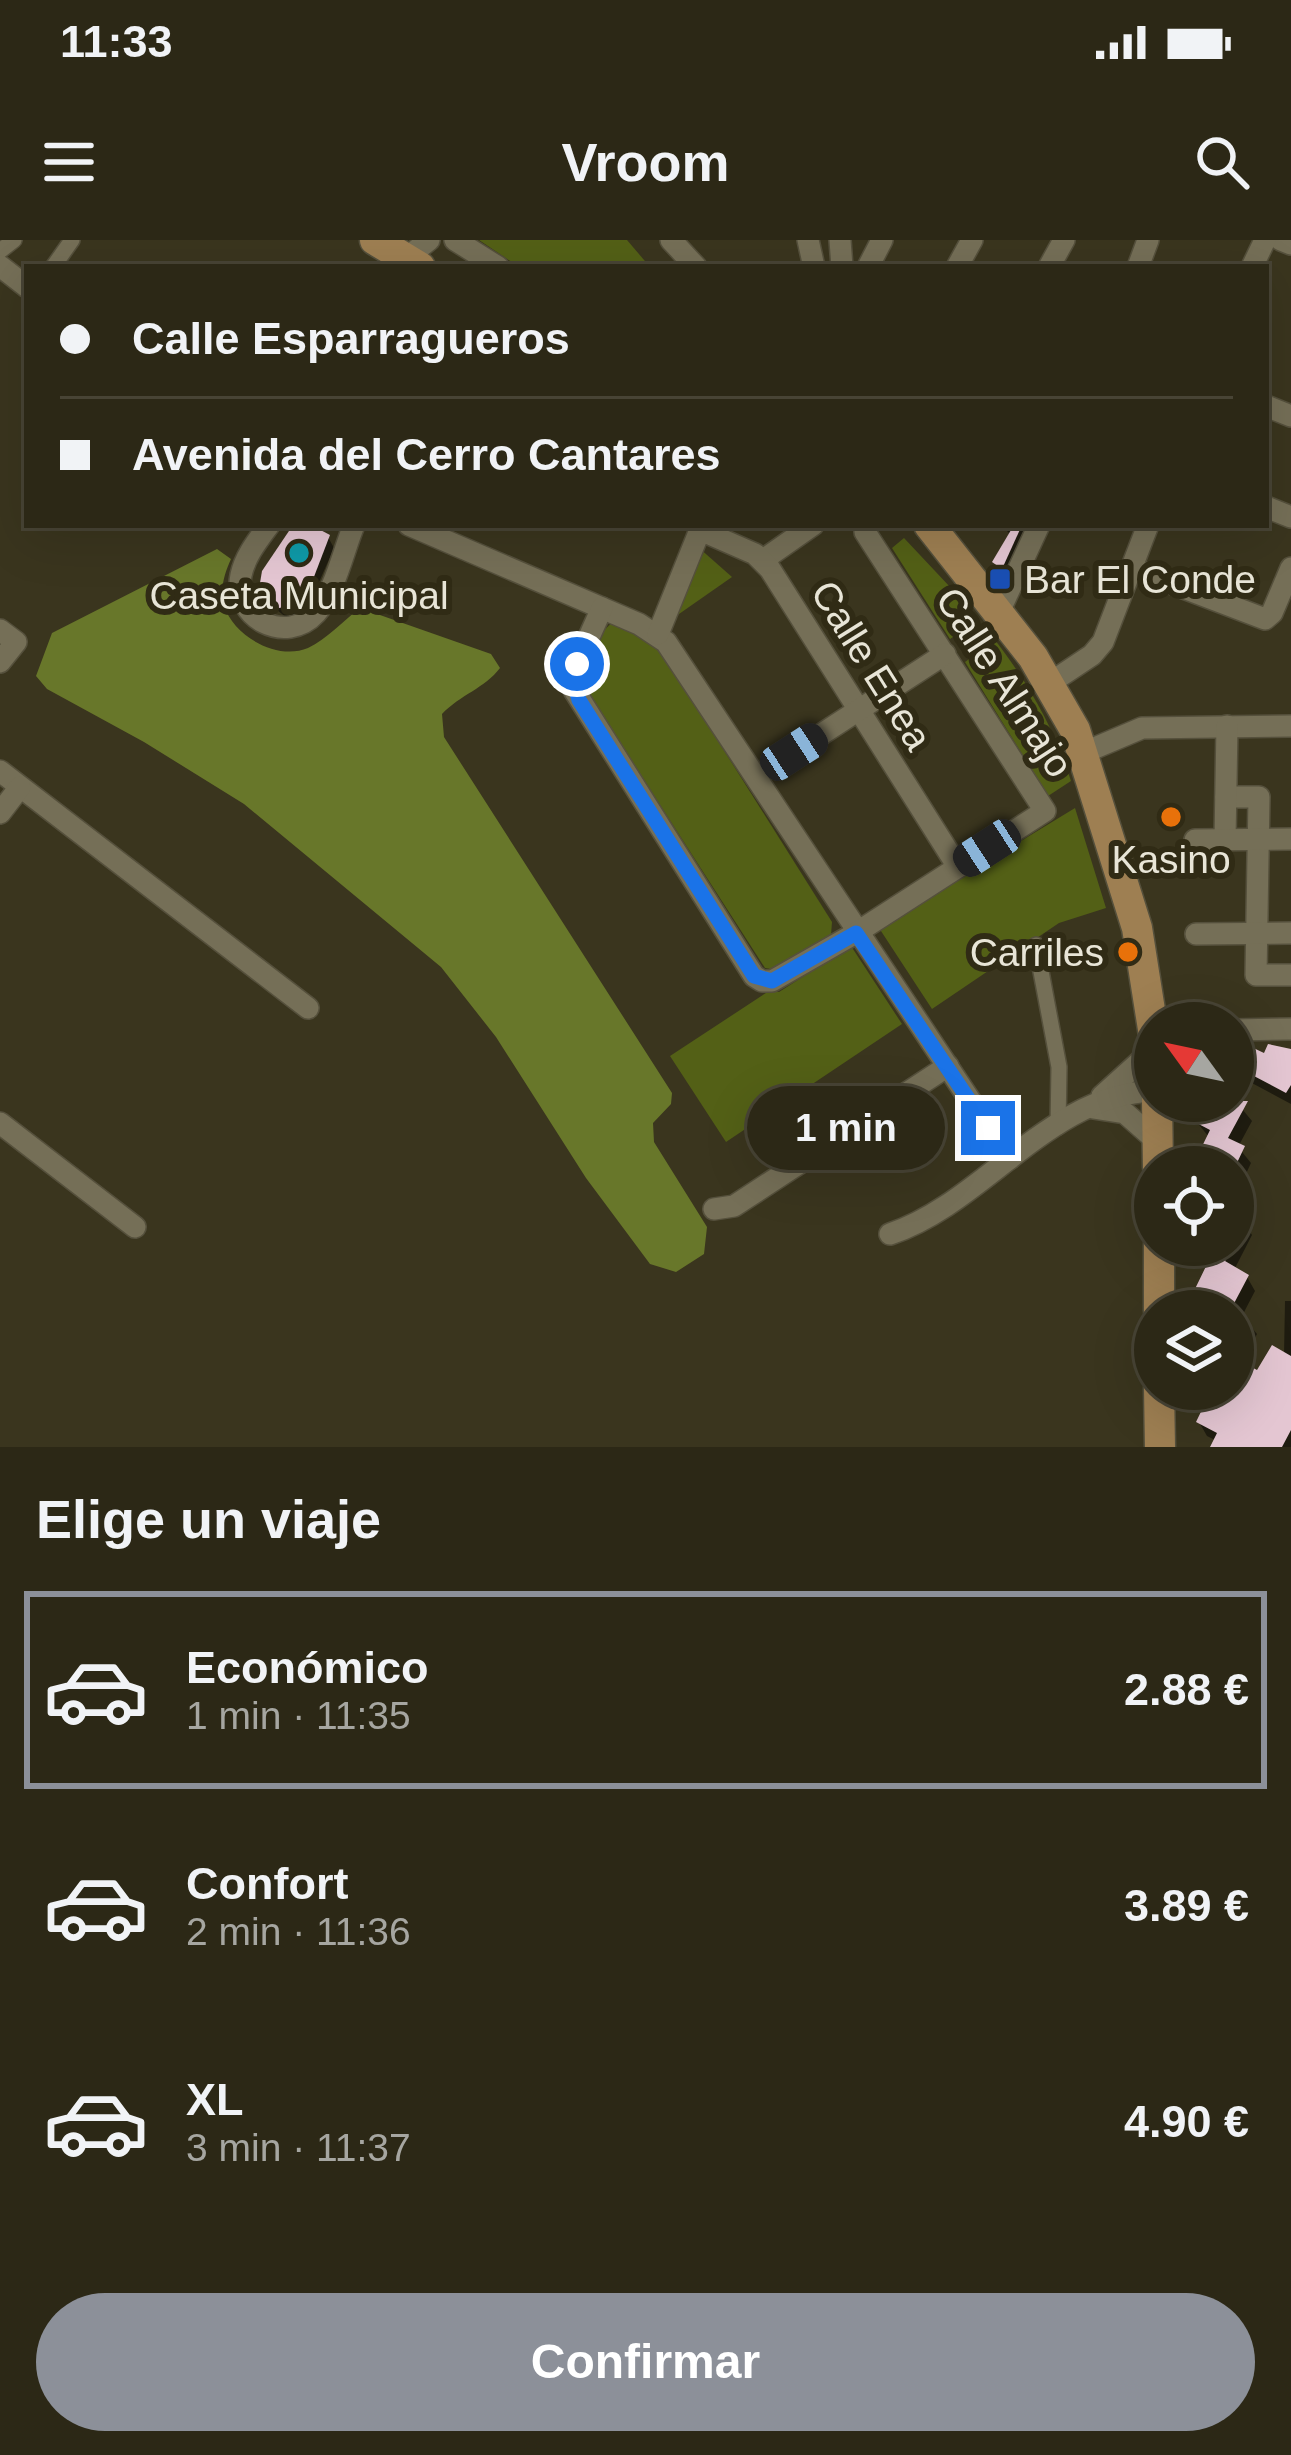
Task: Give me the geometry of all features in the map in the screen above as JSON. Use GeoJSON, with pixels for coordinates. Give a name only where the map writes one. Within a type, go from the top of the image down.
{"type":"FeatureCollection","features":[{"type":"Feature","properties":{"kind":"main road"},"geometry":{"type":"LineString","coordinates":[[373,240],[411,260]]}},
{"type":"Feature","properties":{"kind":"main road"},"geometry":{"type":"LineString","coordinates":[[931,528],[1050,682],[1083,753],[1127,887],[1151,1002]]}},
{"type":"Feature","properties":{"kind":"main road"},"geometry":{"type":"LineString","coordinates":[[1160,1410],[1160,1447]]}},
{"type":"Feature","properties":{"kind":"street"},"geometry":{"type":"LineString","coordinates":[[0,251],[14,240]]}},
{"type":"Feature","properties":{"kind":"street"},"geometry":{"type":"LineString","coordinates":[[455,240],[493,264]]}},
{"type":"Feature","properties":{"kind":"street"},"geometry":{"type":"LineString","coordinates":[[671,240],[693,264]]}},
{"type":"Feature","properties":{"kind":"street"},"geometry":{"type":"LineString","coordinates":[[1282,240],[1291,244]]}},
{"type":"Feature","properties":{"kind":"street"},"geometry":{"type":"LineString","coordinates":[[0,266],[24,285]]}},
{"type":"Feature","properties":{"kind":"street"},"geometry":{"type":"LineString","coordinates":[[266,528],[245,562],[240,591],[255,618],[268,627],[286,628],[314,615],[352,528]]}},
{"type":"Feature","properties":{"kind":"street"},"geometry":{"type":"LineString","coordinates":[[416,528],[602,608],[658,634],[671,646],[1009,1159]]}},
{"type":"Feature","properties":{"kind":"street"},"geometry":{"type":"LineString","coordinates":[[763,560],[809,528]]}},
{"type":"Feature","properties":{"kind":"street"},"geometry":{"type":"LineString","coordinates":[[999,612],[1039,528]]}},
{"type":"Feature","properties":{"kind":"street"},"geometry":{"type":"LineString","coordinates":[[1050,682],[1098,648],[1147,528]]}},
{"type":"Feature","properties":{"kind":"street","name":"Calle Enea"},"geometry":{"type":"LineString","coordinates":[[658,634],[700,530],[763,560],[958,867]]}},
{"type":"Feature","properties":{"kind":"street","name":"Calle Almajo"},"geometry":{"type":"LineString","coordinates":[[865,532],[1045,812],[958,867]]}},
{"type":"Feature","properties":{"kind":"street"},"geometry":{"type":"LineString","coordinates":[[1132,568],[1269,617],[1291,568]]}},
{"type":"Feature","properties":{"kind":"street"},"geometry":{"type":"LineString","coordinates":[[602,608],[577,664],[574,689],[754,976],[772,981],[958,867]]}},
{"type":"Feature","properties":{"kind":"street"},"geometry":{"type":"LineString","coordinates":[[0,662],[8,636]]}},
{"type":"Feature","properties":{"kind":"street"},"geometry":{"type":"LineString","coordinates":[[794,752],[945,654]]}},
{"type":"Feature","properties":{"kind":"street"},"geometry":{"type":"LineString","coordinates":[[1225,839],[1227,726]]}},
{"type":"Feature","properties":{"kind":"street"},"geometry":{"type":"LineString","coordinates":[[1083,753],[1142,728],[1291,726]]}},
{"type":"Feature","properties":{"kind":"street"},"geometry":{"type":"LineString","coordinates":[[0,771],[308,1008]]}},
{"type":"Feature","properties":{"kind":"street"},"geometry":{"type":"LineString","coordinates":[[0,813],[20,787]]}},
{"type":"Feature","properties":{"kind":"street"},"geometry":{"type":"LineString","coordinates":[[1226,797],[1259,797],[1256,975],[1291,975]]}},
{"type":"Feature","properties":{"kind":"street"},"geometry":{"type":"LineString","coordinates":[[1195,840],[1291,839]]}},
{"type":"Feature","properties":{"kind":"street"},"geometry":{"type":"LineString","coordinates":[[1196,934],[1291,933]]}},
{"type":"Feature","properties":{"kind":"street"},"geometry":{"type":"LineString","coordinates":[[1036,945],[1059,1067],[1058,1126]]}},
{"type":"Feature","properties":{"kind":"street"},"geometry":{"type":"LineString","coordinates":[[1254,1030],[1291,1029]]}},
{"type":"Feature","properties":{"kind":"street"},"geometry":{"type":"LineString","coordinates":[[890,1234],[922,1219],[1086,1108],[1134,1064]]}},
{"type":"Feature","properties":{"kind":"street"},"geometry":{"type":"LineString","coordinates":[[714,1209],[734,1206],[947,1066]]}},
{"type":"Feature","properties":{"kind":"street"},"geometry":{"type":"LineString","coordinates":[[1086,1108],[1134,1094]]}},
{"type":"Feature","properties":{"kind":"street"},"geometry":{"type":"LineString","coordinates":[[1086,1108],[1125,1113],[1151,1146]]}},
{"type":"Feature","properties":{"kind":"street"},"geometry":{"type":"LineString","coordinates":[[0,1123],[135,1227]]}},
{"type":"Feature","properties":{"kind":"green space"},"geometry":{"type":"Polygon","coordinates":[[[479,240],[627,240],[647,264],[515,264],[479,240]]]}},
{"type":"Feature","properties":{"kind":"green space"},"geometry":{"type":"Polygon","coordinates":[[[904,538],[966,604],[960,609],[972,624],[950,639],[892,548],[904,538]]]}},
{"type":"Feature","properties":{"kind":"green space"},"geometry":{"type":"Polygon","coordinates":[[[698,547],[732,577],[679,614],[673,608],[698,547]]]}},
{"type":"Feature","properties":{"kind":"green space"},"geometry":{"type":"Polygon","coordinates":[[[217,549],[231,559],[222,593],[229,616],[246,636],[270,648],[308,648],[360,608],[491,654],[500,668],[442,714],[444,737],[672,1093],[671,1104],[653,1123],[654,1142],[707,1227],[704,1254],[676,1272],[650,1264],[586,1178],[496,1037],[441,967],[244,804],[47,689],[36,676],[52,633],[217,549]]]}},
{"type":"Feature","properties":{"kind":"green space"},"geometry":{"type":"Polygon","coordinates":[[[612,623],[657,644],[832,922],[831,935],[777,970],[765,968],[586,690],[591,653],[612,623]]]}},
{"type":"Feature","properties":{"kind":"green space"},"geometry":{"type":"Polygon","coordinates":[[[995,640],[1039,707],[1071,781],[1048,796],[965,662],[995,640]]]}},
{"type":"Feature","properties":{"kind":"green space"},"geometry":{"type":"Polygon","coordinates":[[[1075,808],[1106,908],[1059,923],[932,1009],[879,928],[1075,808]]]}},
{"type":"Feature","properties":{"kind":"green space"},"geometry":{"type":"Polygon","coordinates":[[[851,946],[902,1024],[726,1142],[670,1056],[769,991],[779,992],[851,946]]]}},
{"type":"Feature","properties":{"kind":"building","name":"Caseta Municipal"},"geometry":{"type":"Polygon","coordinates":[[[291,528],[317,528],[330,535],[300,604],[279,608],[262,595],[262,571],[291,528]]]}},
{"type":"Feature","properties":{"kind":"building"},"geometry":{"type":"Polygon","coordinates":[[[1012,528],[1021,528],[1002,569],[992,562],[1012,528]]]}},
{"type":"Feature","properties":{"kind":"building"},"geometry":{"type":"Polygon","coordinates":[[[1268,1044],[1291,1049],[1291,1085],[1286,1093],[1254,1076],[1254,1048],[1264,1053],[1268,1044]]]}},
{"type":"Feature","properties":{"kind":"building"},"geometry":{"type":"Polygon","coordinates":[[[1195,1122],[1237,1122],[1228,1138],[1245,1146],[1202,1146],[1210,1130],[1195,1122]]]}},
{"type":"Feature","properties":{"kind":"building"},"geometry":{"type":"Polygon","coordinates":[[[1206,1266],[1234,1266],[1249,1275],[1241,1290],[1194,1290],[1206,1266]]]}},
{"type":"Feature","properties":{"kind":"building"},"geometry":{"type":"Polygon","coordinates":[[[1272,1345],[1291,1356],[1291,1430],[1282,1447],[1210,1447],[1217,1433],[1196,1422],[1202,1410],[1254,1410],[1257,1370],[1272,1345]]]}},
{"type":"Feature","properties":{"kind":"place","name":"Caseta Municipal"},"geometry":{"type":"Point","coordinates":[299,553]}},
{"type":"Feature","properties":{"kind":"place","name":"Bar El Conde"},"geometry":{"type":"Point","coordinates":[1000,579]}},
{"type":"Feature","properties":{"kind":"place","name":"Kasino"},"geometry":{"type":"Point","coordinates":[1171,817]}},
{"type":"Feature","properties":{"kind":"place","name":"Carriles"},"geometry":{"type":"Point","coordinates":[1128,952]}},
{"type":"Feature","properties":{"kind":"route"},"geometry":{"type":"LineString","coordinates":[[577,664],[573,677],[579,700],[754,976],[772,981],[856,933],[988,1128]]}}]}
